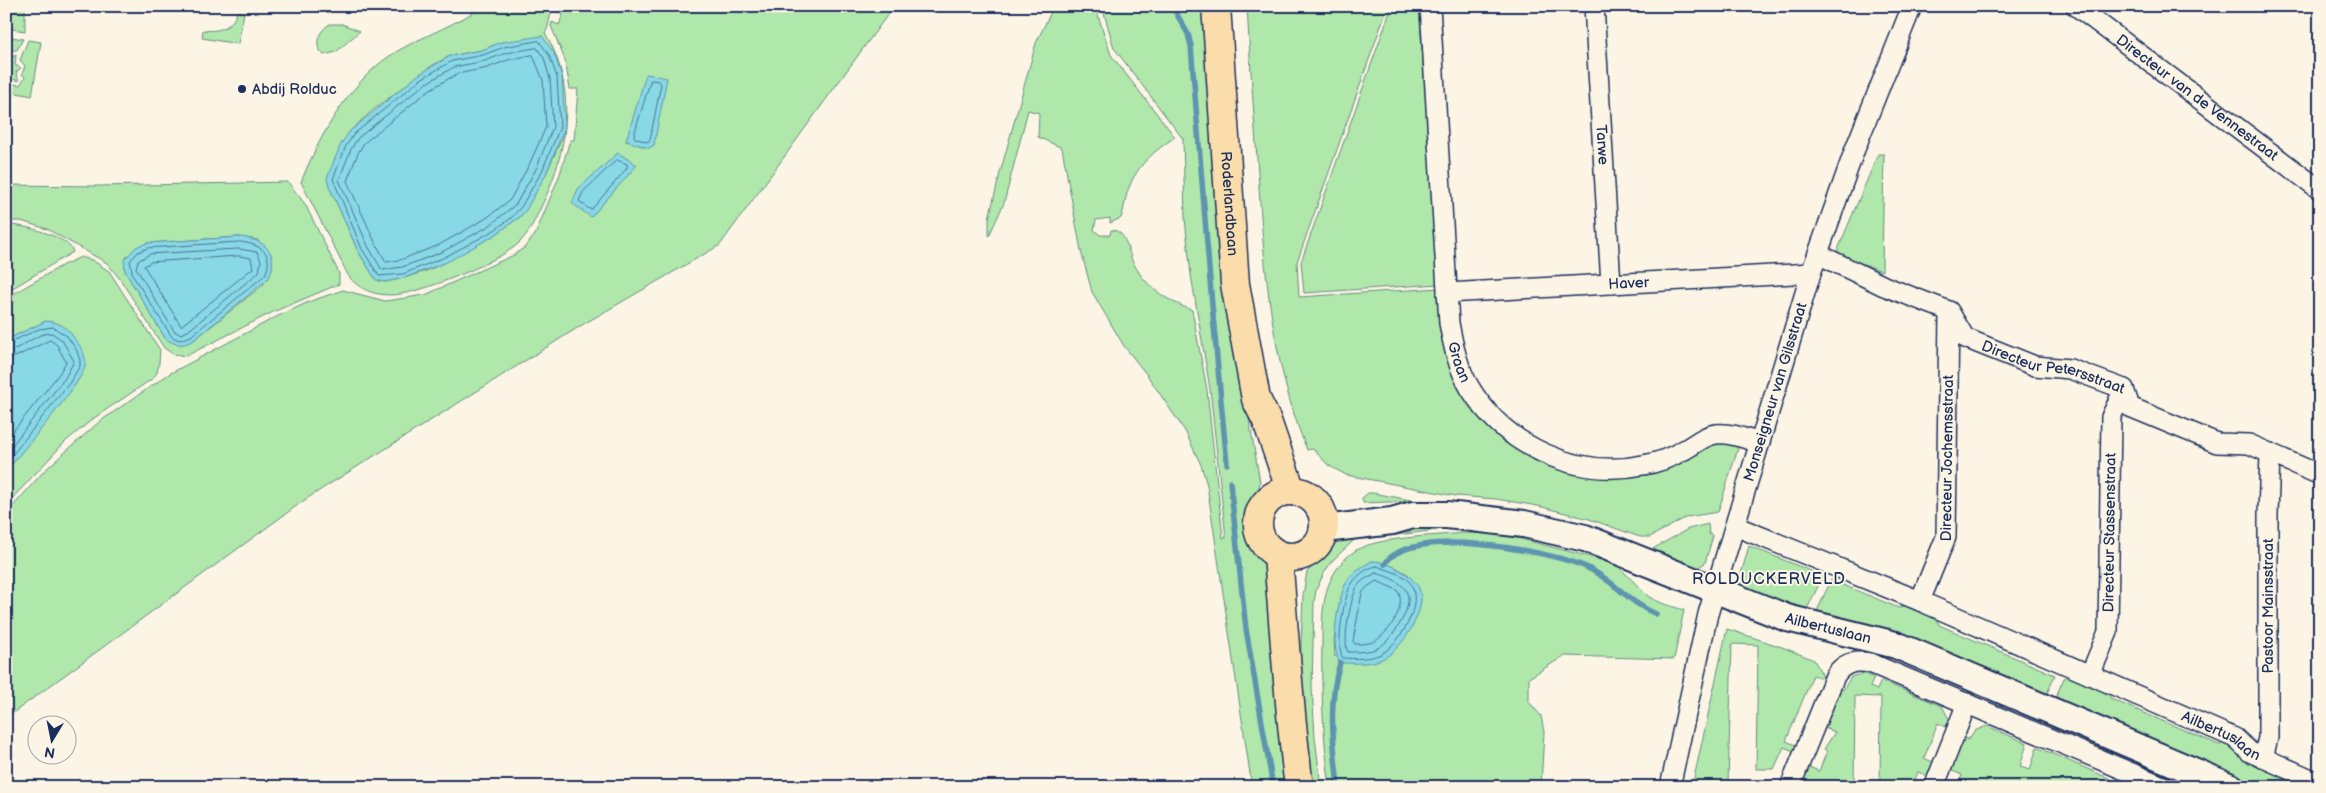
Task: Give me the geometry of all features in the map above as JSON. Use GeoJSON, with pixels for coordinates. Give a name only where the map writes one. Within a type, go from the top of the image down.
{"type":"FeatureCollection","features":[{"type":"Feature","properties":{"kind":"main road","name":"Roderlandbaan"},"geometry":{"type":"LineString","coordinates":[[1216,6],[1235,284],[1256,399],[1255,426],[1281,495]]}},
{"type":"Feature","properties":{"kind":"main road"},"geometry":{"type":"LineString","coordinates":[[1281,495],[1310,497],[1323,520],[1316,546],[1289,555],[1268,548],[1258,528],[1263,506],[1281,495]]}},
{"type":"Feature","properties":{"kind":"main road","name":"Ailbertuslaan"},"geometry":{"type":"LineString","coordinates":[[1323,520],[1392,521],[1412,515],[1447,515],[1498,520],[1564,533],[1604,544],[1787,618],[1896,645],[2041,721],[2231,787]]}},
{"type":"Feature","properties":{"kind":"main road"},"geometry":{"type":"LineString","coordinates":[[1289,555],[1282,627],[1288,662],[1293,746],[1299,787]]}},
{"type":"Feature","properties":{"kind":"street","name":"Graan"},"geometry":{"type":"LineString","coordinates":[[1430,6],[1447,293],[1453,346],[1470,388],[1493,417],[1513,436],[1530,447],[1572,464],[1609,469],[1632,467],[1661,461],[1682,452],[1713,434],[1728,434],[1760,443]]}},
{"type":"Feature","properties":{"kind":"street","name":"Tarwe"},"geometry":{"type":"LineString","coordinates":[[1594,6],[1611,284]]}},
{"type":"Feature","properties":{"kind":"street","name":"Monseigneur van Gilsstraat"},"geometry":{"type":"LineString","coordinates":[[1670,787],[1715,590],[1811,273],[1855,149],[1912,6]]}},
{"type":"Feature","properties":{"kind":"street","name":"Directeur van de Vennestraat"},"geometry":{"type":"LineString","coordinates":[[2076,6],[2320,190]]}},
{"type":"Feature","properties":{"kind":"street"},"geometry":{"type":"LineString","coordinates":[[1818,254],[1884,286],[1949,311]]}},
{"type":"Feature","properties":{"kind":"street","name":"Haver"},"geometry":{"type":"LineString","coordinates":[[1447,293],[1811,273]]}},
{"type":"Feature","properties":{"kind":"street","name":"Directeur Petersstraat"},"geometry":{"type":"LineString","coordinates":[[1949,311],[1965,338],[2035,366],[2070,369],[2124,389],[2130,407],[2217,443],[2249,444],[2320,476]]}},
{"type":"Feature","properties":{"kind":"street","name":"Directeur Jochemsstraat"},"geometry":{"type":"LineString","coordinates":[[1920,601],[1946,537],[1949,311]]}},
{"type":"Feature","properties":{"kind":"street","name":"Directeur Stassenstraat"},"geometry":{"type":"LineString","coordinates":[[2090,675],[2108,632],[2111,417],[2124,389]]}},
{"type":"Feature","properties":{"kind":"street","name":"Pastoor Mainsstraat"},"geometry":{"type":"LineString","coordinates":[[2263,758],[2268,738],[2268,515],[2270,453]]}},
{"type":"Feature","properties":{"kind":"street","name":"Ailbertuslaan"},"geometry":{"type":"LineString","coordinates":[[1735,526],[1920,601],[2235,738],[2250,752],[2320,783]]}},
{"type":"Feature","properties":{"kind":"street","name":"Ailbertuslaan"},"geometry":{"type":"LineString","coordinates":[[1790,787],[1835,676],[1846,665],[1860,661],[1870,662],[1967,703],[2041,721],[2165,787]]}},
{"type":"Feature","properties":{"kind":"street"},"geometry":{"type":"LineString","coordinates":[[1934,787],[1967,703]]}},
{"type":"Feature","properties":{"kind":"green space"},"geometry":{"type":"Polygon","coordinates":[[[10,6],[19,8],[25,6],[25,31],[6,28],[6,9],[10,6]]]}},
{"type":"Feature","properties":{"kind":"green space"},"geometry":{"type":"Polygon","coordinates":[[[483,6],[555,6],[545,33],[555,54],[562,76],[565,98],[566,120],[563,142],[558,164],[536,217],[519,243],[477,268],[437,284],[402,294],[378,294],[356,284],[348,275],[301,182],[318,144],[340,107],[368,74],[401,49],[453,24],[483,6]],[[502,42],[482,50],[450,56],[433,65],[373,110],[350,131],[329,186],[358,251],[376,280],[385,282],[429,270],[495,235],[521,216],[546,174],[564,133],[562,77],[502,42]]]}},
{"type":"Feature","properties":{"kind":"green space"},"geometry":{"type":"Polygon","coordinates":[[[561,6],[894,6],[720,245],[582,325],[306,499],[6,718],[6,514],[44,471],[99,422],[169,374],[276,317],[311,301],[343,290],[385,301],[425,295],[514,255],[525,247],[535,235],[560,174],[570,140],[574,140],[578,89],[570,89],[565,60],[551,26],[552,22],[559,25],[563,14],[556,12],[561,6]],[[632,125],[626,141],[649,148],[632,125]],[[618,153],[579,189],[591,217],[636,165],[618,153]]]}},
{"type":"Feature","properties":{"kind":"green space"},"geometry":{"type":"Polygon","coordinates":[[[1054,6],[1095,6],[1111,55],[1175,137],[1155,152],[1138,170],[1128,189],[1121,218],[1110,223],[1110,218],[1096,220],[1094,230],[1100,235],[1110,235],[1111,230],[1121,234],[1132,261],[1152,288],[1175,303],[1192,310],[1207,390],[1223,538],[1226,538],[1210,389],[1191,275],[1185,219],[1183,139],[1114,48],[1102,6],[1163,6],[1175,11],[1176,6],[1210,6],[1231,316],[1260,482],[1250,507],[1247,523],[1253,545],[1268,564],[1290,787],[1252,787],[1207,485],[1201,465],[1185,431],[1147,375],[1124,346],[1092,292],[1081,251],[1062,148],[1038,137],[1039,113],[1028,110],[1004,203],[989,236],[989,218],[1036,43],[1054,6]]]}},
{"type":"Feature","properties":{"kind":"green space"},"geometry":{"type":"Polygon","coordinates":[[[1247,6],[1388,6],[1297,262],[1299,297],[1440,288],[1461,385],[1575,471],[1715,441],[1736,444],[1738,448],[1718,512],[1687,517],[1650,537],[1640,537],[1589,519],[1538,506],[1496,499],[1456,496],[1346,475],[1328,465],[1313,449],[1307,450],[1285,383],[1271,314],[1263,243],[1247,6]]]}},
{"type":"Feature","properties":{"kind":"green space"},"geometry":{"type":"Polygon","coordinates":[[[1392,6],[1419,7],[1439,284],[1304,293],[1301,262],[1392,6]]]}},
{"type":"Feature","properties":{"kind":"green space"},"geometry":{"type":"Polygon","coordinates":[[[237,12],[244,13],[238,44],[202,38],[203,30],[224,28],[232,22],[237,12]]]}},
{"type":"Feature","properties":{"kind":"green space"},"geometry":{"type":"Polygon","coordinates":[[[330,24],[342,24],[360,31],[336,52],[324,55],[318,47],[318,38],[330,24]]]}},
{"type":"Feature","properties":{"kind":"green space"},"geometry":{"type":"Polygon","coordinates":[[[6,36],[23,39],[17,50],[6,50],[6,36]]]}},
{"type":"Feature","properties":{"kind":"green space"},"geometry":{"type":"Polygon","coordinates":[[[28,40],[41,42],[32,96],[6,91],[6,88],[12,84],[20,85],[25,77],[22,74],[25,66],[20,60],[28,40]]]}},
{"type":"Feature","properties":{"kind":"green space"},"geometry":{"type":"Polygon","coordinates":[[[16,55],[15,65],[21,68],[16,72],[19,81],[10,78],[8,83],[6,82],[6,58],[8,59],[16,55]]]}},
{"type":"Feature","properties":{"kind":"green space"},"geometry":{"type":"Polygon","coordinates":[[[1878,154],[1884,154],[1882,271],[1836,254],[1878,154]]]}},
{"type":"Feature","properties":{"kind":"green space"},"geometry":{"type":"Polygon","coordinates":[[[288,182],[305,204],[339,273],[339,284],[273,312],[186,356],[173,354],[164,348],[120,279],[107,263],[47,229],[21,221],[6,221],[6,185],[99,186],[288,182]],[[239,237],[147,243],[125,271],[165,338],[194,340],[264,284],[258,240],[239,237]]]}},
{"type":"Feature","properties":{"kind":"green space"},"geometry":{"type":"Polygon","coordinates":[[[6,225],[33,229],[54,236],[70,246],[73,252],[6,292],[6,225]]]}},
{"type":"Feature","properties":{"kind":"green space"},"geometry":{"type":"Polygon","coordinates":[[[81,257],[92,260],[109,271],[160,350],[157,373],[152,379],[94,418],[65,442],[6,505],[6,471],[75,385],[46,321],[6,340],[6,298],[63,265],[81,257]]]}},
{"type":"Feature","properties":{"kind":"green space"},"geometry":{"type":"Polygon","coordinates":[[[1368,493],[1416,501],[1363,503],[1362,498],[1368,493]]]}},
{"type":"Feature","properties":{"kind":"green space"},"geometry":{"type":"Polygon","coordinates":[[[1708,524],[1709,534],[1713,536],[1705,563],[1700,566],[1697,573],[1649,551],[1688,529],[1708,524]]]}},
{"type":"Feature","properties":{"kind":"green space"},"geometry":{"type":"Polygon","coordinates":[[[1400,527],[1439,528],[1438,530],[1368,537],[1400,527]]]}},
{"type":"Feature","properties":{"kind":"green space"},"geometry":{"type":"Polygon","coordinates":[[[1463,533],[1495,534],[1517,538],[1602,560],[1619,567],[1649,597],[1684,610],[1674,659],[1564,656],[1529,678],[1529,702],[1541,716],[1544,732],[1541,787],[1330,787],[1322,697],[1322,626],[1326,591],[1332,578],[1339,566],[1349,555],[1364,546],[1391,540],[1463,533]],[[1372,561],[1363,567],[1337,622],[1334,640],[1335,657],[1409,575],[1395,567],[1372,561]]]}},
{"type":"Feature","properties":{"kind":"green space"},"geometry":{"type":"Polygon","coordinates":[[[1355,535],[1353,541],[1332,561],[1316,590],[1314,602],[1312,687],[1321,787],[1309,787],[1300,669],[1303,595],[1307,572],[1324,554],[1336,537],[1355,535]]]}},
{"type":"Feature","properties":{"kind":"green space"},"geometry":{"type":"Polygon","coordinates":[[[1749,546],[1823,576],[1807,609],[1737,588],[1749,546]]]}},
{"type":"Feature","properties":{"kind":"green space"},"geometry":{"type":"Polygon","coordinates":[[[1831,580],[1899,608],[1906,605],[1936,617],[1939,625],[2055,675],[2045,698],[1882,628],[1817,611],[1831,580]]]}},
{"type":"Feature","properties":{"kind":"green space"},"geometry":{"type":"Polygon","coordinates":[[[1727,629],[1782,647],[1814,660],[1823,676],[1822,678],[1813,675],[1786,741],[1798,746],[1796,752],[1784,747],[1774,769],[1756,769],[1758,645],[1732,644],[1728,785],[1742,787],[1692,787],[1727,629]]]}},
{"type":"Feature","properties":{"kind":"green space"},"geometry":{"type":"Polygon","coordinates":[[[1864,673],[1874,678],[1870,687],[1877,690],[1881,681],[1942,706],[1949,719],[1946,727],[1938,723],[1924,758],[1937,764],[1931,777],[1918,772],[1912,787],[1880,787],[1881,697],[1855,696],[1854,787],[1798,787],[1806,766],[1819,771],[1827,751],[1824,749],[1835,732],[1822,727],[1838,687],[1843,690],[1851,677],[1864,673]]]}},
{"type":"Feature","properties":{"kind":"green space"},"geometry":{"type":"Polygon","coordinates":[[[2072,676],[2107,691],[2111,699],[2219,745],[2226,742],[2233,746],[2240,757],[2311,787],[2253,787],[2054,701],[2064,678],[2072,676]]]}},
{"type":"Feature","properties":{"kind":"green space"},"geometry":{"type":"Polygon","coordinates":[[[1987,726],[2027,743],[2020,767],[2030,770],[2037,747],[2129,787],[1957,787],[1962,775],[1950,770],[1964,737],[1968,740],[1974,731],[1987,726]]]}},
{"type":"Feature","properties":{"kind":"water"},"geometry":{"type":"Polygon","coordinates":[[[542,36],[554,53],[562,77],[565,127],[546,174],[526,210],[521,216],[495,235],[447,262],[404,278],[385,282],[376,280],[358,251],[329,186],[327,178],[341,144],[350,131],[418,75],[450,56],[482,50],[502,42],[542,36]]]}},
{"type":"Feature","properties":{"kind":"water"},"geometry":{"type":"Polygon","coordinates":[[[646,74],[667,78],[654,145],[649,148],[626,141],[646,74]]]}},
{"type":"Feature","properties":{"kind":"water"},"geometry":{"type":"Polygon","coordinates":[[[618,153],[637,165],[591,217],[572,203],[578,189],[618,153]]]}},
{"type":"Feature","properties":{"kind":"water"},"geometry":{"type":"Polygon","coordinates":[[[239,237],[256,241],[268,248],[272,261],[269,278],[194,340],[180,344],[172,343],[165,338],[125,271],[124,260],[136,247],[147,243],[239,237]]]}},
{"type":"Feature","properties":{"kind":"water"},"geometry":{"type":"Polygon","coordinates":[[[46,321],[59,324],[68,331],[79,344],[85,358],[85,366],[73,388],[6,471],[6,340],[46,321]]]}},
{"type":"Feature","properties":{"kind":"water"},"geometry":{"type":"Polygon","coordinates":[[[1372,561],[1392,566],[1414,580],[1419,588],[1421,598],[1418,614],[1410,631],[1386,657],[1369,662],[1340,663],[1335,645],[1335,632],[1343,591],[1352,574],[1372,561]]]}},
{"type":"Feature","properties":{"kind":"waterway"},"geometry":{"type":"LineString","coordinates":[[1175,11],[1188,34],[1191,46],[1227,464]]}},
{"type":"Feature","properties":{"kind":"waterway"},"geometry":{"type":"LineString","coordinates":[[1230,482],[1246,629],[1273,787]]}},
{"type":"Feature","properties":{"kind":"waterway"},"geometry":{"type":"LineString","coordinates":[[1385,564],[1399,552],[1421,545],[1449,543],[1481,544],[1513,548],[1543,554],[1586,567],[1605,578],[1638,604],[1656,614]]}},
{"type":"Feature","properties":{"kind":"waterway"},"geometry":{"type":"LineString","coordinates":[[1338,787],[1333,740],[1333,710],[1336,679],[1340,663]]}},
{"type":"Feature","properties":{"kind":"place","name":"Abdij Rolduc"},"geometry":{"type":"Point","coordinates":[242,89]}},
{"type":"Feature","properties":{"kind":"district","name":"ROLDUCKERVELD"},"geometry":{"type":"Point","coordinates":[1769,578]}}]}
